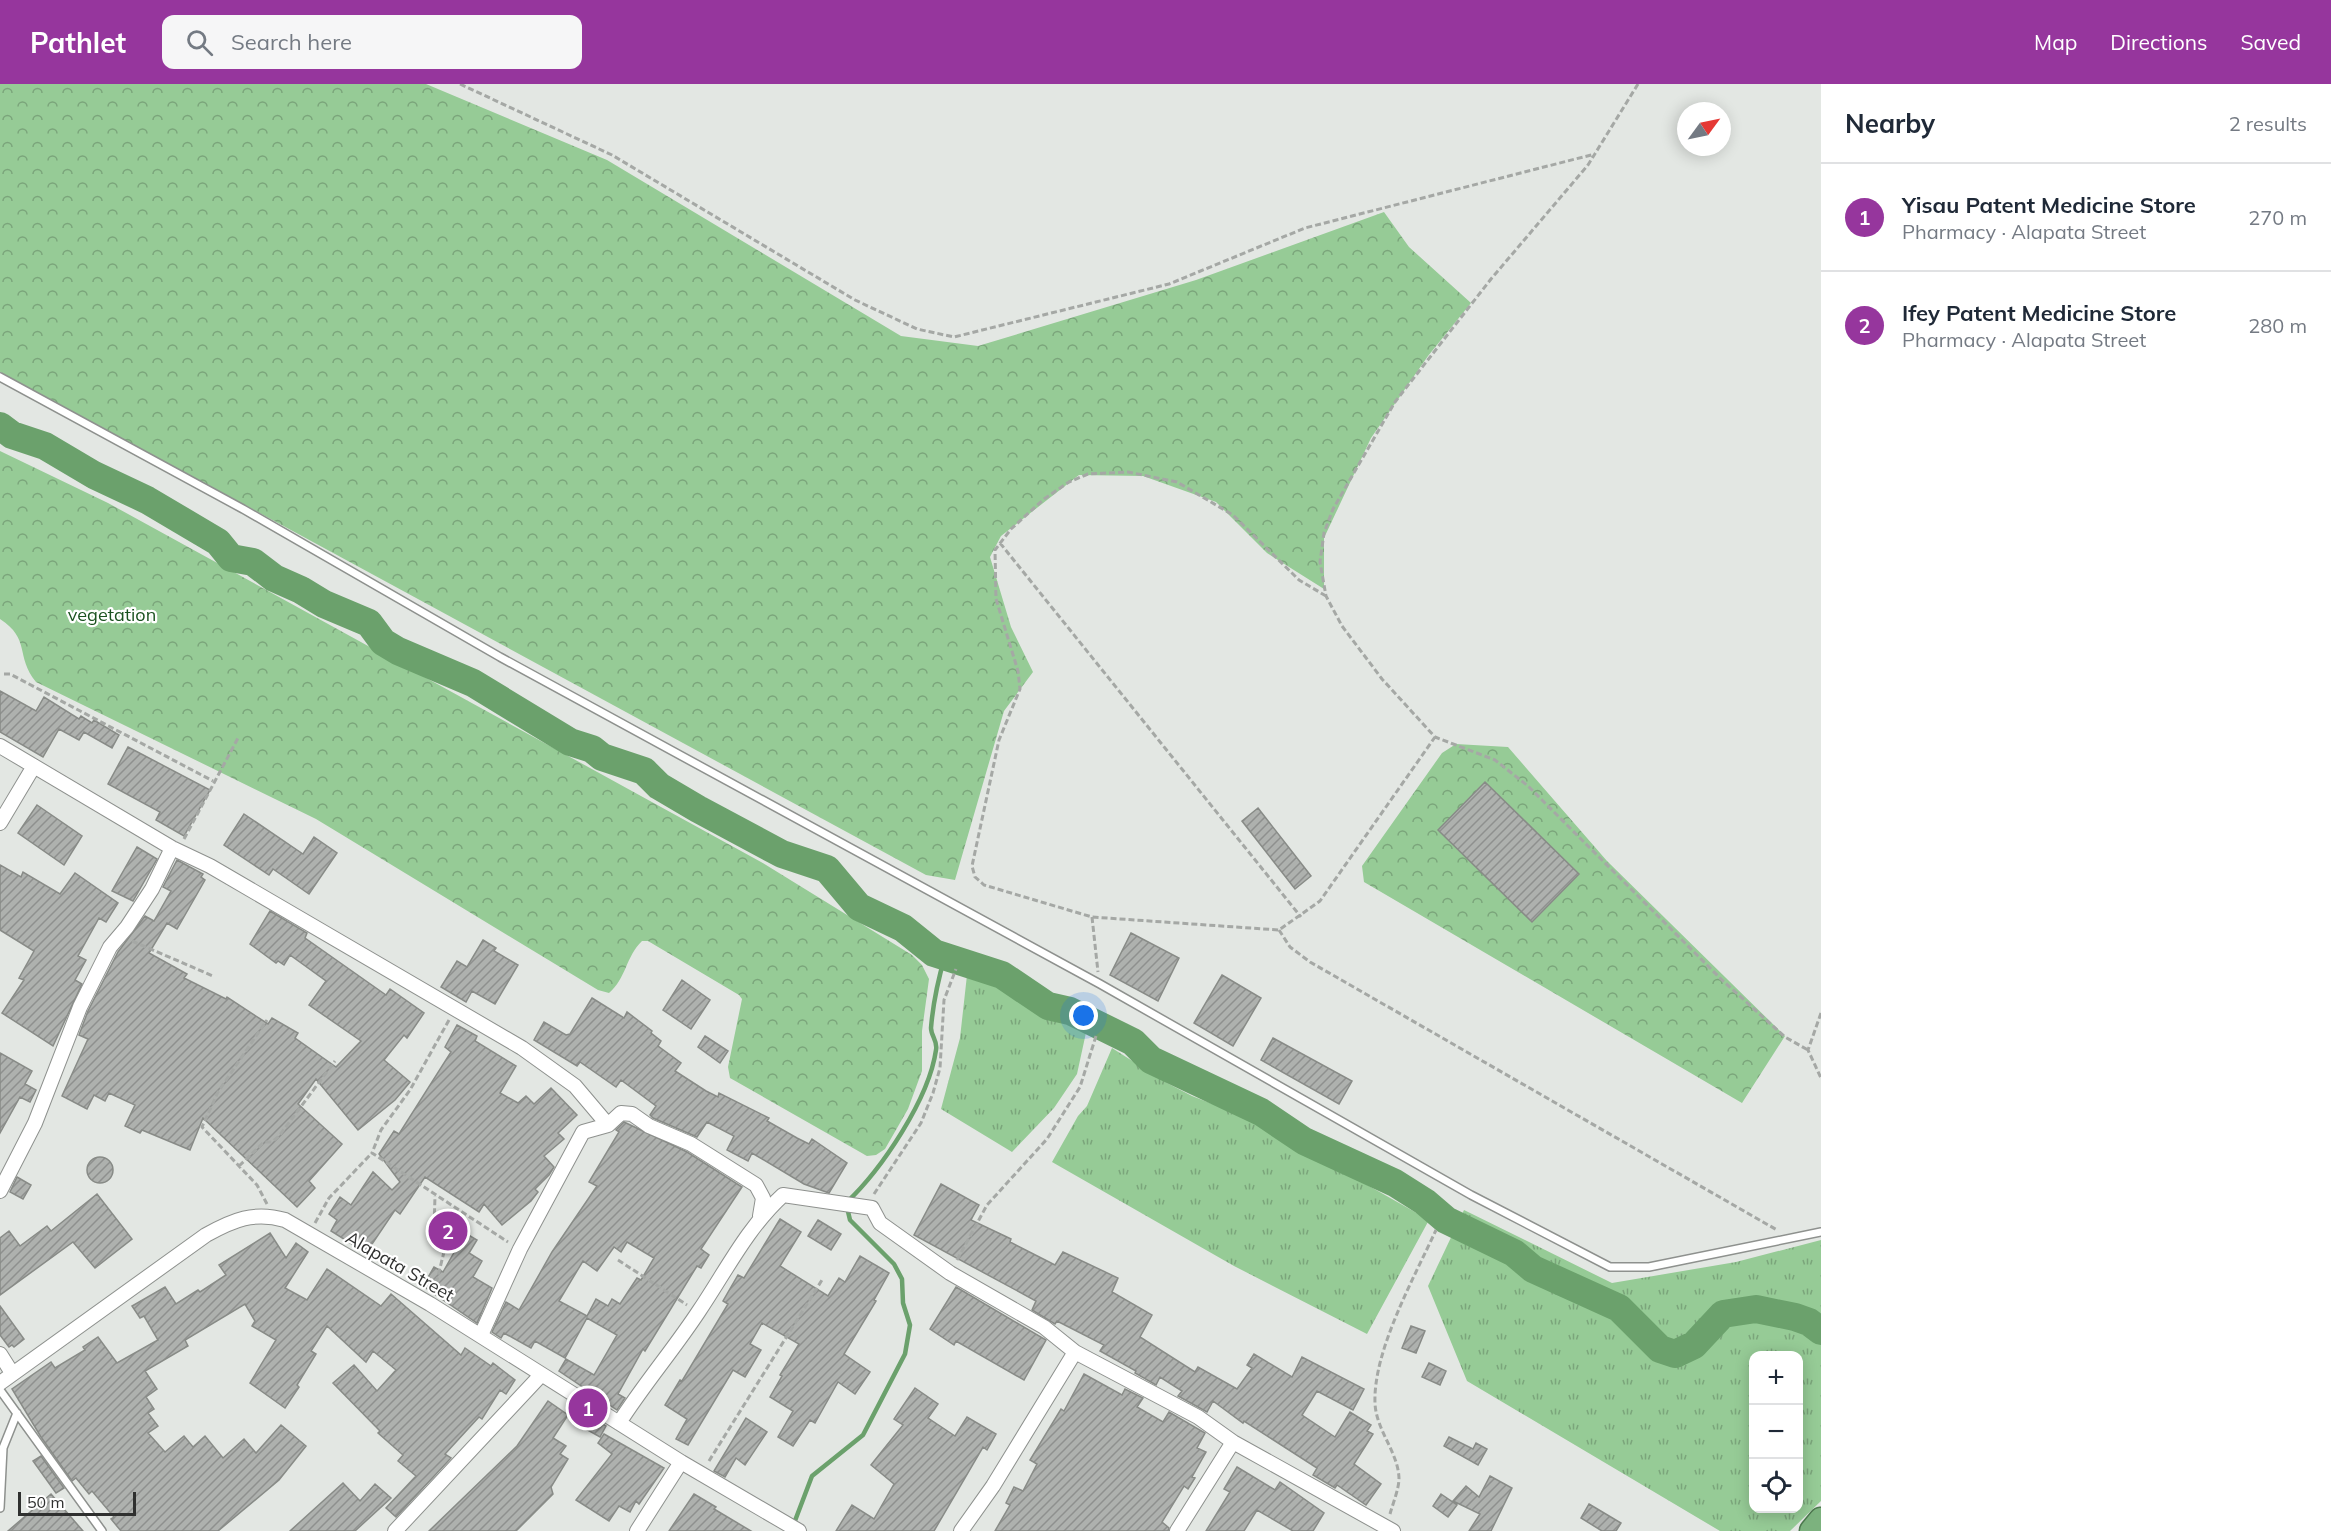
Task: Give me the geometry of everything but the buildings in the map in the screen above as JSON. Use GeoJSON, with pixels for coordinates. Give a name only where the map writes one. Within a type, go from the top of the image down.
{"type":"FeatureCollection","features":[{"type":"Feature","properties":{"kind":"highway"},"geometry":{"type":"LineString","coordinates":[[1812,1531],[1821,1520]]}},
{"type":"Feature","properties":{"kind":"street"},"geometry":{"type":"LineString","coordinates":[[0,746],[175,850],[210,866],[522,1048],[575,1086],[608,1125]]}},
{"type":"Feature","properties":{"kind":"street"},"geometry":{"type":"LineString","coordinates":[[0,823],[33,766]]}},
{"type":"Feature","properties":{"kind":"street"},"geometry":{"type":"LineString","coordinates":[[0,1191],[35,1123],[80,1007],[110,947],[152,889],[175,850]]}},
{"type":"Feature","properties":{"kind":"street"},"geometry":{"type":"LineString","coordinates":[[481,1335],[520,1249],[584,1132],[608,1125],[621,1113],[632,1114],[649,1126],[690,1144],[756,1185],[763,1198],[760,1216]]}},
{"type":"Feature","properties":{"kind":"street"},"geometry":{"type":"LineString","coordinates":[[619,1423],[644,1383],[698,1312],[760,1216],[783,1195],[872,1208],[880,1223],[950,1273],[1044,1327],[1075,1352],[1198,1417],[1233,1442],[1388,1529]]}},
{"type":"Feature","properties":{"kind":"street","name":"Alapata Street"},"geometry":{"type":"LineString","coordinates":[[0,1383],[206,1235],[235,1219],[250,1216],[273,1216],[309,1233],[430,1304],[681,1462],[799,1531]]}},
{"type":"Feature","properties":{"kind":"street"},"geometry":{"type":"LineString","coordinates":[[961,1531],[993,1486],[1075,1352]]}},
{"type":"Feature","properties":{"kind":"street"},"geometry":{"type":"LineString","coordinates":[[0,1354],[12,1373]]}},
{"type":"Feature","properties":{"kind":"street"},"geometry":{"type":"LineString","coordinates":[[395,1531],[541,1375]]}},
{"type":"Feature","properties":{"kind":"street"},"geometry":{"type":"LineString","coordinates":[[1177,1531],[1233,1442]]}},
{"type":"Feature","properties":{"kind":"street"},"geometry":{"type":"LineString","coordinates":[[637,1531],[681,1462]]}},
{"type":"Feature","properties":{"kind":"lane"},"geometry":{"type":"LineString","coordinates":[[0,377],[243,509],[500,657],[1100,984],[1471,1195],[1610,1267],[1648,1267],[1821,1232]]}},
{"type":"Feature","properties":{"kind":"lane"},"geometry":{"type":"LineString","coordinates":[[0,1390],[102,1531]]}},
{"type":"Feature","properties":{"kind":"lane"},"geometry":{"type":"LineString","coordinates":[[0,1508],[3,1448],[18,1413]]}},
{"type":"Feature","properties":{"kind":"path"},"geometry":{"type":"LineString","coordinates":[[460,84],[612,155],[855,300],[917,329],[954,337],[1169,284],[1305,228],[1595,154]]}},
{"type":"Feature","properties":{"kind":"path"},"geometry":{"type":"LineString","coordinates":[[1638,84],[1595,154],[1491,279],[1395,402],[1333,509],[1324,533],[1320,562],[1326,596],[1342,626],[1364,656],[1415,717],[1435,737],[1496,760],[1528,786],[1722,980],[1785,1037],[1808,1050],[1821,1078]]}},
{"type":"Feature","properties":{"kind":"path"},"geometry":{"type":"LineString","coordinates":[[1326,596],[1299,580],[1233,515],[1177,482],[1141,473],[1115,471],[1088,474],[1069,482],[1044,499],[1011,529],[995,549],[994,584],[1018,670],[1020,689],[1002,731],[991,771],[972,866],[975,877],[984,885],[1092,917],[1279,930],[1301,917],[1320,901],[1435,737]]}},
{"type":"Feature","properties":{"kind":"path"},"geometry":{"type":"LineString","coordinates":[[1000,543],[1301,917]]}},
{"type":"Feature","properties":{"kind":"path"},"geometry":{"type":"LineString","coordinates":[[4,674],[10,674],[213,781]]}},
{"type":"Feature","properties":{"kind":"path"},"geometry":{"type":"LineString","coordinates":[[175,850],[238,738]]}},
{"type":"Feature","properties":{"kind":"path"},"geometry":{"type":"LineString","coordinates":[[1092,917],[1100,984]]}},
{"type":"Feature","properties":{"kind":"path"},"geometry":{"type":"LineString","coordinates":[[1279,930],[1290,947],[1310,962],[1790,1238]]}},
{"type":"Feature","properties":{"kind":"path"},"geometry":{"type":"LineString","coordinates":[[120,935],[213,976]]}},
{"type":"Feature","properties":{"kind":"path"},"geometry":{"type":"LineString","coordinates":[[872,1208],[873,1195],[921,1123],[933,1093],[940,1068],[944,1000],[956,969]]}},
{"type":"Feature","properties":{"kind":"path"},"geometry":{"type":"LineString","coordinates":[[309,1233],[329,1198],[372,1153],[381,1130],[410,1090],[457,1009]]}},
{"type":"Feature","properties":{"kind":"path"},"geometry":{"type":"LineString","coordinates":[[1808,1050],[1821,1013]]}},
{"type":"Feature","properties":{"kind":"path"},"geometry":{"type":"LineString","coordinates":[[267,1020],[218,1092],[202,1127],[257,1185],[273,1216]]}},
{"type":"Feature","properties":{"kind":"path"},"geometry":{"type":"LineString","coordinates":[[950,1273],[987,1205],[1047,1139],[1080,1087],[1096,1036]]}},
{"type":"Feature","properties":{"kind":"path"},"geometry":{"type":"LineString","coordinates":[[239,1166],[264,1142],[272,1142],[279,1136],[335,1060]]}},
{"type":"Feature","properties":{"kind":"path"},"geometry":{"type":"LineString","coordinates":[[372,1153],[520,1249]]}},
{"type":"Feature","properties":{"kind":"path"},"geometry":{"type":"LineString","coordinates":[[430,1304],[441,1271],[444,1252],[434,1228],[435,1196]]}},
{"type":"Feature","properties":{"kind":"path"},"geometry":{"type":"LineString","coordinates":[[1388,1529],[1399,1480],[1396,1463],[1382,1431],[1375,1405],[1378,1366],[1407,1292],[1436,1230]]}},
{"type":"Feature","properties":{"kind":"path"},"geometry":{"type":"LineString","coordinates":[[618,1260],[698,1312]]}},
{"type":"Feature","properties":{"kind":"path"},"geometry":{"type":"LineString","coordinates":[[702,1473],[822,1280]]}},
{"type":"Feature","properties":{"kind":"green space"},"geometry":{"type":"Polygon","coordinates":[[[0,84],[426,84],[607,160],[901,336],[978,346],[1196,280],[1384,212],[1409,247],[1471,303],[1428,356],[1371,438],[1324,538],[1324,589],[1267,553],[1216,502],[1143,476],[1079,475],[1001,536],[990,557],[1011,627],[1033,672],[1004,711],[955,880],[926,875],[0,372],[0,84]]]}},
{"type":"Feature","properties":{"kind":"green space","name":"vegetation"},"geometry":{"type":"Polygon","coordinates":[[[0,451],[108,503],[761,862],[912,955],[922,965],[929,979],[922,1031],[922,1071],[908,1109],[885,1149],[876,1155],[867,1156],[730,1078],[728,1067],[742,999],[739,995],[648,941],[642,941],[632,953],[619,981],[609,993],[598,990],[316,819],[36,682],[26,664],[16,634],[0,619],[0,451]]]}},
{"type":"Feature","properties":{"kind":"green space"},"geometry":{"type":"Polygon","coordinates":[[[1456,744],[1508,747],[1607,861],[1785,1036],[1742,1103],[1364,882],[1362,866],[1442,753],[1456,744]]]}},
{"type":"Feature","properties":{"kind":"green space"},"geometry":{"type":"Polygon","coordinates":[[[967,975],[1011,983],[1087,1028],[1077,1074],[1054,1108],[1012,1152],[941,1109],[960,1038],[967,975]]]}},
{"type":"Feature","properties":{"kind":"green space"},"geometry":{"type":"Polygon","coordinates":[[[1112,1048],[1167,1083],[1192,1096],[1251,1119],[1429,1220],[1367,1334],[1234,1266],[1052,1162],[1078,1116],[1087,1106],[1112,1048]]]}},
{"type":"Feature","properties":{"kind":"green space"},"geometry":{"type":"Polygon","coordinates":[[[1464,1210],[1612,1283],[1736,1262],[1821,1240],[1821,1501],[1790,1531],[1720,1531],[1467,1381],[1428,1286],[1464,1210]]]}},
{"type":"Feature","properties":{"kind":"waterway"},"geometry":{"type":"LineString","coordinates":[[0,426],[12,435],[45,446],[94,475],[147,500],[218,542],[231,558],[253,562],[274,578],[301,590],[324,604],[369,623],[383,642],[398,651],[473,683],[570,742],[592,749],[602,757],[644,771],[659,786],[782,854],[827,869],[859,907],[903,928],[934,953],[1002,975],[1048,1006],[1070,1011],[1133,1042],[1151,1060],[1261,1112],[1304,1141],[1395,1183],[1425,1202],[1446,1220],[1514,1253],[1533,1269],[1619,1308],[1660,1349],[1675,1354],[1694,1345],[1723,1314],[1756,1309],[1795,1317],[1809,1322],[1821,1331]]}},
{"type":"Feature","properties":{"kind":"waterway"},"geometry":{"type":"LineString","coordinates":[[793,1526],[812,1476],[863,1435],[905,1354],[910,1325],[903,1303],[902,1279],[894,1264],[850,1220],[846,1203],[888,1153],[924,1090],[936,1050],[931,1031],[932,1019],[945,956]]}},
{"type":"Feature","properties":{"kind":"place","name":"Ifey Patent Medicine Store"},"geometry":{"type":"Point","coordinates":[448,1231]}},
{"type":"Feature","properties":{"kind":"place","name":"Yisau Patent Medicine Store"},"geometry":{"type":"Point","coordinates":[588,1408]}}]}
